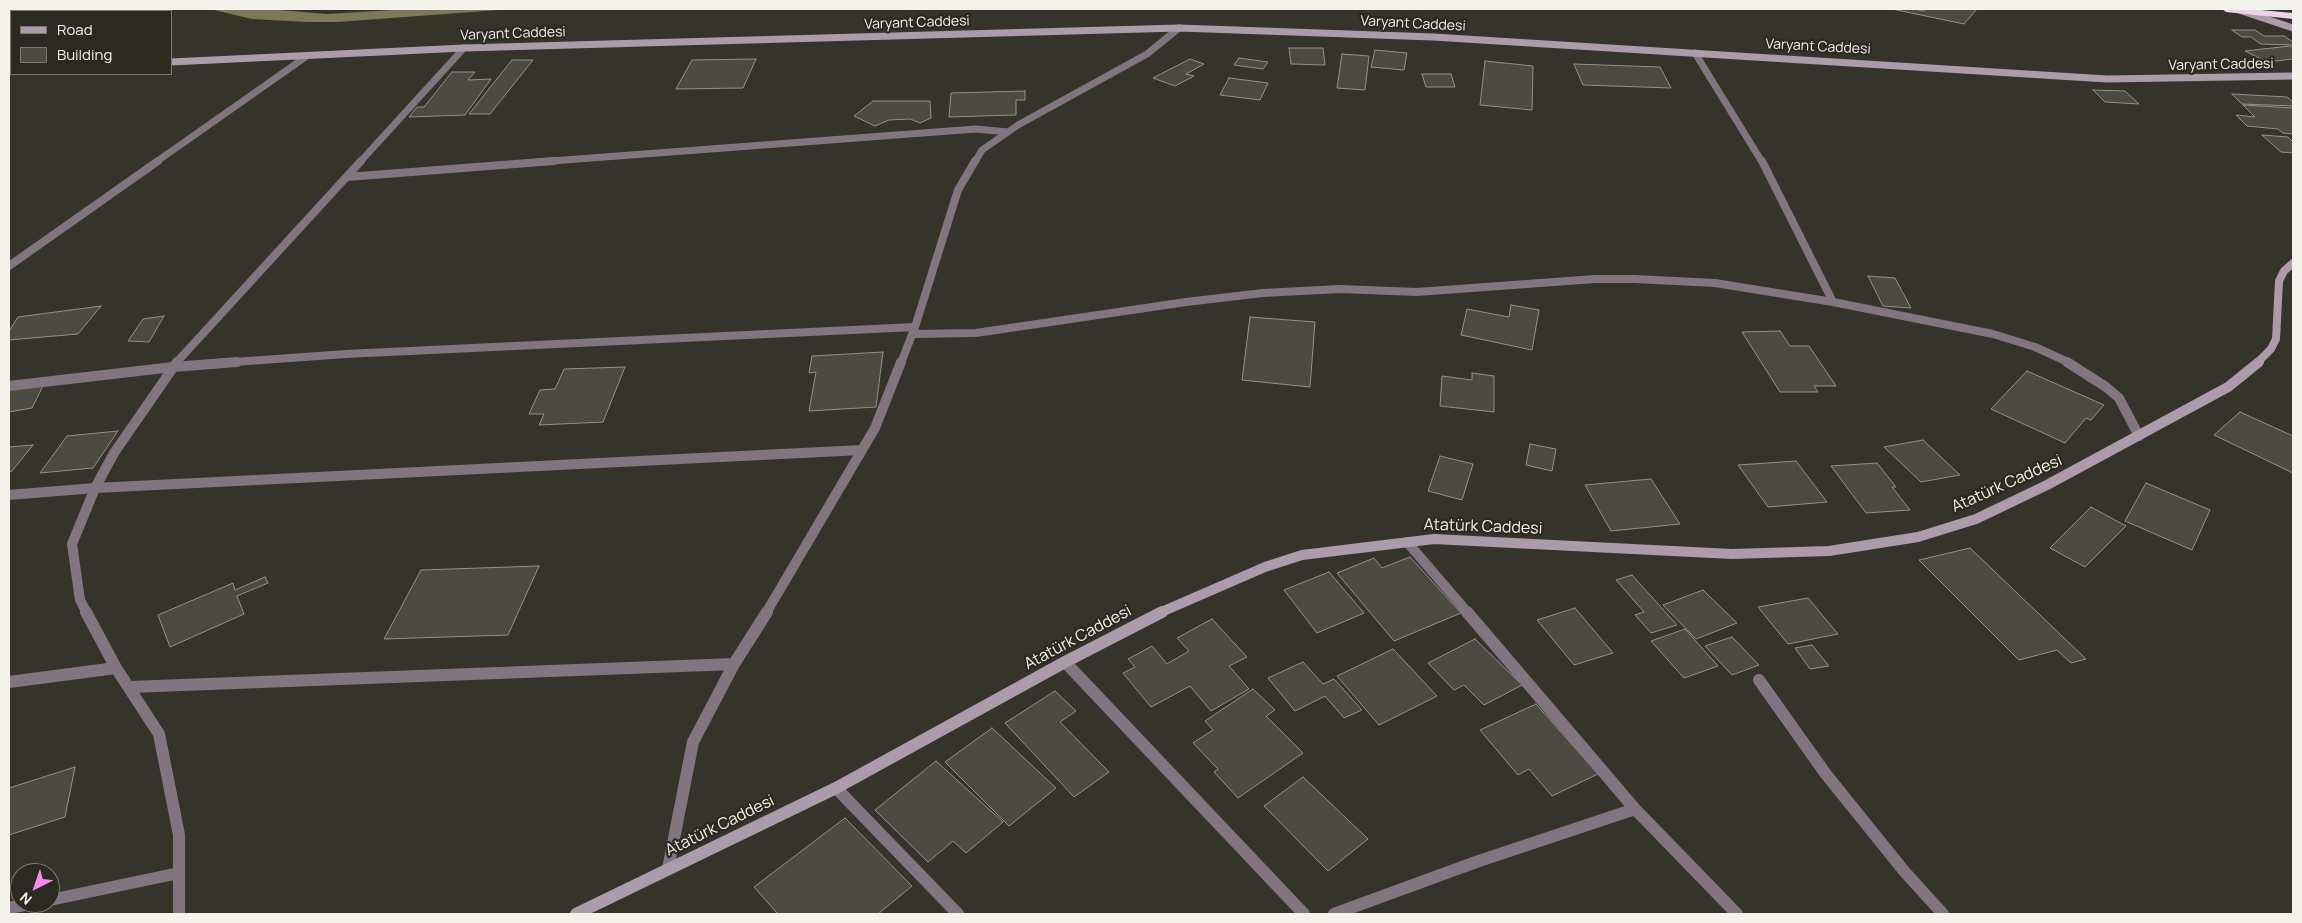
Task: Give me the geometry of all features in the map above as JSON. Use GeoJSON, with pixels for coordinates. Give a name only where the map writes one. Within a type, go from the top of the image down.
{"type":"FeatureCollection","features":[{"type":"Feature","properties":{"kind":"highway"},"geometry":{"type":"LineString","coordinates":[[2228,9],[2293,16]]}},
{"type":"Feature","properties":{"kind":"street"},"geometry":{"type":"LineString","coordinates":[[2242,11],[2293,28]]}},
{"type":"Feature","properties":{"kind":"street"},"geometry":{"type":"LineString","coordinates":[[668,869],[693,742],[734,664],[796,564],[875,428],[914,330],[958,190],[982,150],[1008,132],[1147,54],[1179,28]]}},
{"type":"Feature","properties":{"kind":"street","name":"Varyant Caddesi"},"geometry":{"type":"LineString","coordinates":[[172,62],[464,48],[1179,28],[1433,37],[2107,79],[2293,76]]}},
{"type":"Feature","properties":{"kind":"street"},"geometry":{"type":"LineString","coordinates":[[179,914],[179,835],[159,734],[116,668],[80,600],[72,544],[95,488],[114,453],[173,367],[464,48]]}},
{"type":"Feature","properties":{"kind":"street"},"geometry":{"type":"LineString","coordinates":[[1695,52],[1761,160],[1833,302]]}},
{"type":"Feature","properties":{"kind":"street"},"geometry":{"type":"LineString","coordinates":[[9,266],[307,56]]}},
{"type":"Feature","properties":{"kind":"street"},"geometry":{"type":"LineString","coordinates":[[346,177],[976,129],[1008,132]]}},
{"type":"Feature","properties":{"kind":"street","name":"Atatürk Caddesi"},"geometry":{"type":"LineString","coordinates":[[576,914],[836,788],[1065,662],[1177,604],[1265,567],[1302,554],[1434,539],[1480,540],[1610,550],[1732,554],[1829,551],[1918,537],[1976,519],[2047,486],[2139,436],[2228,386],[2256,365],[2272,349],[2276,339],[2279,281],[2284,272],[2293,263]]}},
{"type":"Feature","properties":{"kind":"street"},"geometry":{"type":"LineString","coordinates":[[9,386],[173,367],[346,354],[914,330],[976,333],[1186,302],[1263,293],[1340,290],[1417,292],[1595,279],[1644,279],[1715,283],[1833,302],[1993,334],[2054,356],[2091,376],[2119,398],[2139,436]]}},
{"type":"Feature","properties":{"kind":"street"},"geometry":{"type":"LineString","coordinates":[[9,495],[95,488],[862,450]]}},
{"type":"Feature","properties":{"kind":"street"},"geometry":{"type":"LineString","coordinates":[[1407,542],[1635,809],[1737,914]]}},
{"type":"Feature","properties":{"kind":"street"},"geometry":{"type":"LineString","coordinates":[[1065,662],[1304,914]]}},
{"type":"Feature","properties":{"kind":"street"},"geometry":{"type":"LineString","coordinates":[[130,687],[734,664]]}},
{"type":"Feature","properties":{"kind":"street"},"geometry":{"type":"LineString","coordinates":[[9,682],[116,668]]}},
{"type":"Feature","properties":{"kind":"street"},"geometry":{"type":"LineString","coordinates":[[1759,680],[1825,773],[1904,871],[1943,914]]}},
{"type":"Feature","properties":{"kind":"street"},"geometry":{"type":"LineString","coordinates":[[836,788],[958,914]]}},
{"type":"Feature","properties":{"kind":"street"},"geometry":{"type":"LineString","coordinates":[[1334,914],[1476,862],[1635,809]]}},
{"type":"Feature","properties":{"kind":"street"},"geometry":{"type":"LineString","coordinates":[[60,898],[179,874]]}},
{"type":"Feature","properties":{"kind":"shaded area"},"geometry":{"type":"Polygon","coordinates":[[[210,9],[267,9],[327,14],[410,9],[512,9],[338,22],[307,22],[252,19],[210,9]]]}},
{"type":"Feature","properties":{"kind":"building"},"geometry":{"type":"Polygon","coordinates":[[[9,9],[110,10],[10,10],[9,20],[9,9]]]}},
{"type":"Feature","properties":{"kind":"building"},"geometry":{"type":"Polygon","coordinates":[[[1892,9],[1924,11],[1926,9],[1977,9],[1964,24],[1892,9]]]}},
{"type":"Feature","properties":{"kind":"building"},"geometry":{"type":"Polygon","coordinates":[[[2232,30],[2255,30],[2264,36],[2284,36],[2293,42],[2293,45],[2261,44],[2251,37],[2242,37],[2232,30]]]}},
{"type":"Feature","properties":{"kind":"building"},"geometry":{"type":"Polygon","coordinates":[[[2290,46],[2293,48],[2293,59],[2267,62],[2245,51],[2290,46]]]}},
{"type":"Feature","properties":{"kind":"building"},"geometry":{"type":"Polygon","coordinates":[[[1289,48],[1323,48],[1325,65],[1291,64],[1289,48]]]}},
{"type":"Feature","properties":{"kind":"building"},"geometry":{"type":"Polygon","coordinates":[[[1375,50],[1407,53],[1404,70],[1371,67],[1375,50]]]}},
{"type":"Feature","properties":{"kind":"building"},"geometry":{"type":"Polygon","coordinates":[[[1342,54],[1369,56],[1365,90],[1337,88],[1342,54]]]}},
{"type":"Feature","properties":{"kind":"building"},"geometry":{"type":"Polygon","coordinates":[[[1239,58],[1268,62],[1263,69],[1234,65],[1239,58]]]}},
{"type":"Feature","properties":{"kind":"building"},"geometry":{"type":"Polygon","coordinates":[[[756,59],[743,88],[676,89],[692,60],[756,59]]]}},
{"type":"Feature","properties":{"kind":"building"},"geometry":{"type":"Polygon","coordinates":[[[1190,59],[1204,64],[1186,74],[1194,76],[1175,86],[1153,78],[1190,59]]]}},
{"type":"Feature","properties":{"kind":"building"},"geometry":{"type":"Polygon","coordinates":[[[512,60],[533,60],[490,114],[469,114],[512,60]]]}},
{"type":"Feature","properties":{"kind":"building"},"geometry":{"type":"Polygon","coordinates":[[[1485,61],[1533,66],[1532,110],[1480,105],[1485,61]]]}},
{"type":"Feature","properties":{"kind":"building"},"geometry":{"type":"Polygon","coordinates":[[[1574,64],[1660,67],[1671,88],[1583,85],[1574,64]]]}},
{"type":"Feature","properties":{"kind":"building"},"geometry":{"type":"Polygon","coordinates":[[[452,72],[475,72],[468,80],[491,79],[465,115],[409,117],[417,107],[424,107],[452,72]]]}},
{"type":"Feature","properties":{"kind":"building"},"geometry":{"type":"Polygon","coordinates":[[[1422,74],[1451,74],[1455,87],[1426,87],[1422,74]]]}},
{"type":"Feature","properties":{"kind":"building"},"geometry":{"type":"Polygon","coordinates":[[[1229,78],[1268,83],[1260,100],[1220,95],[1229,78]]]}},
{"type":"Feature","properties":{"kind":"building"},"geometry":{"type":"Polygon","coordinates":[[[2093,90],[2125,91],[2139,104],[2105,102],[2093,90]]]}},
{"type":"Feature","properties":{"kind":"building"},"geometry":{"type":"Polygon","coordinates":[[[1025,91],[1025,100],[1016,100],[1016,115],[949,117],[951,93],[1025,91]]]}},
{"type":"Feature","properties":{"kind":"building"},"geometry":{"type":"Polygon","coordinates":[[[2232,94],[2287,97],[2293,102],[2293,106],[2242,104],[2232,94]]]}},
{"type":"Feature","properties":{"kind":"building"},"geometry":{"type":"Polygon","coordinates":[[[873,101],[930,101],[931,118],[920,123],[910,119],[889,120],[875,126],[854,116],[873,101]]]}},
{"type":"Feature","properties":{"kind":"building"},"geometry":{"type":"Polygon","coordinates":[[[2243,105],[2293,108],[2293,134],[2283,133],[2278,129],[2247,126],[2236,115],[2255,117],[2243,105]]]}},
{"type":"Feature","properties":{"kind":"building"},"geometry":{"type":"Polygon","coordinates":[[[2262,135],[2288,137],[2293,142],[2293,153],[2281,152],[2262,135]]]}},
{"type":"Feature","properties":{"kind":"building"},"geometry":{"type":"Polygon","coordinates":[[[1868,276],[1895,278],[1911,308],[1883,306],[1868,276]]]}},
{"type":"Feature","properties":{"kind":"building"},"geometry":{"type":"Polygon","coordinates":[[[1511,305],[1539,310],[1532,350],[1461,335],[1467,309],[1509,317],[1511,305]]]}},
{"type":"Feature","properties":{"kind":"building"},"geometry":{"type":"Polygon","coordinates":[[[101,306],[78,334],[9,340],[9,331],[18,317],[101,306]]]}},
{"type":"Feature","properties":{"kind":"building"},"geometry":{"type":"Polygon","coordinates":[[[164,316],[149,342],[128,341],[143,319],[164,316]]]}},
{"type":"Feature","properties":{"kind":"building"},"geometry":{"type":"Polygon","coordinates":[[[1250,317],[1315,322],[1310,387],[1242,380],[1250,317]]]}},
{"type":"Feature","properties":{"kind":"building"},"geometry":{"type":"Polygon","coordinates":[[[1780,331],[1790,346],[1809,346],[1836,386],[1814,386],[1818,392],[1780,392],[1742,332],[1780,331]]]}},
{"type":"Feature","properties":{"kind":"building"},"geometry":{"type":"Polygon","coordinates":[[[883,352],[876,407],[809,411],[816,372],[809,373],[812,356],[883,352]]]}},
{"type":"Feature","properties":{"kind":"building"},"geometry":{"type":"Polygon","coordinates":[[[625,367],[603,422],[539,425],[544,414],[529,414],[540,390],[555,389],[564,369],[625,367]]]}},
{"type":"Feature","properties":{"kind":"building"},"geometry":{"type":"Polygon","coordinates":[[[2027,371],[2104,405],[2091,420],[2086,418],[2065,443],[1991,409],[2027,371]]]}},
{"type":"Feature","properties":{"kind":"building"},"geometry":{"type":"Polygon","coordinates":[[[1472,373],[1494,376],[1494,412],[1440,406],[1442,376],[1472,380],[1472,373]]]}},
{"type":"Feature","properties":{"kind":"building"},"geometry":{"type":"Polygon","coordinates":[[[44,384],[32,408],[9,412],[9,390],[44,384]]]}},
{"type":"Feature","properties":{"kind":"building"},"geometry":{"type":"Polygon","coordinates":[[[2240,412],[2293,436],[2293,473],[2214,435],[2240,412]]]}},
{"type":"Feature","properties":{"kind":"building"},"geometry":{"type":"Polygon","coordinates":[[[118,431],[93,468],[40,473],[67,436],[118,431]]]}},
{"type":"Feature","properties":{"kind":"building"},"geometry":{"type":"Polygon","coordinates":[[[1923,440],[1960,475],[1921,482],[1884,447],[1923,440]]]}},
{"type":"Feature","properties":{"kind":"building"},"geometry":{"type":"Polygon","coordinates":[[[1530,444],[1556,449],[1552,471],[1526,465],[1530,444]]]}},
{"type":"Feature","properties":{"kind":"building"},"geometry":{"type":"Polygon","coordinates":[[[33,445],[12,471],[9,472],[9,447],[33,445]]]}},
{"type":"Feature","properties":{"kind":"building"},"geometry":{"type":"Polygon","coordinates":[[[1440,456],[1473,464],[1462,500],[1428,491],[1440,456]]]}},
{"type":"Feature","properties":{"kind":"building"},"geometry":{"type":"Polygon","coordinates":[[[1796,461],[1827,502],[1768,507],[1738,465],[1796,461]]]}},
{"type":"Feature","properties":{"kind":"building"},"geometry":{"type":"Polygon","coordinates":[[[1877,463],[1896,487],[1892,487],[1910,510],[1866,513],[1831,466],[1877,463]]]}},
{"type":"Feature","properties":{"kind":"building"},"geometry":{"type":"Polygon","coordinates":[[[1651,479],[1680,524],[1611,531],[1585,485],[1651,479]]]}},
{"type":"Feature","properties":{"kind":"building"},"geometry":{"type":"Polygon","coordinates":[[[2146,483],[2210,510],[2192,550],[2125,521],[2146,483]]]}},
{"type":"Feature","properties":{"kind":"building"},"geometry":{"type":"Polygon","coordinates":[[[2091,507],[2126,526],[2085,567],[2050,548],[2091,507]]]}},
{"type":"Feature","properties":{"kind":"building"},"geometry":{"type":"Polygon","coordinates":[[[1970,548],[2086,659],[2071,663],[2057,650],[2019,660],[1919,560],[1970,548]]]}},
{"type":"Feature","properties":{"kind":"building"},"geometry":{"type":"Polygon","coordinates":[[[1410,557],[1461,613],[1394,641],[1337,573],[1374,558],[1382,568],[1410,557]]]}},
{"type":"Feature","properties":{"kind":"building"},"geometry":{"type":"Polygon","coordinates":[[[539,566],[508,635],[384,639],[421,570],[539,566]]]}},
{"type":"Feature","properties":{"kind":"building"},"geometry":{"type":"Polygon","coordinates":[[[1329,572],[1364,613],[1317,633],[1284,590],[1329,572]]]}},
{"type":"Feature","properties":{"kind":"building"},"geometry":{"type":"Polygon","coordinates":[[[1632,575],[1677,625],[1651,633],[1635,615],[1644,612],[1616,580],[1632,575]]]}},
{"type":"Feature","properties":{"kind":"building"},"geometry":{"type":"Polygon","coordinates":[[[265,577],[268,583],[237,596],[244,614],[170,647],[158,615],[233,583],[235,590],[265,577]]]}},
{"type":"Feature","properties":{"kind":"building"},"geometry":{"type":"Polygon","coordinates":[[[1703,590],[1737,623],[1696,639],[1663,605],[1703,590]]]}},
{"type":"Feature","properties":{"kind":"building"},"geometry":{"type":"Polygon","coordinates":[[[1808,598],[1838,634],[1788,644],[1758,607],[1808,598]]]}},
{"type":"Feature","properties":{"kind":"building"},"geometry":{"type":"Polygon","coordinates":[[[1575,608],[1613,653],[1574,665],[1537,620],[1575,608]]]}},
{"type":"Feature","properties":{"kind":"building"},"geometry":{"type":"Polygon","coordinates":[[[1212,619],[1247,657],[1229,666],[1249,689],[1211,711],[1190,686],[1151,707],[1123,673],[1135,667],[1128,659],[1152,646],[1167,664],[1189,651],[1177,638],[1212,619]]]}},
{"type":"Feature","properties":{"kind":"building"},"geometry":{"type":"Polygon","coordinates":[[[1685,629],[1718,666],[1684,678],[1651,641],[1685,629]]]}},
{"type":"Feature","properties":{"kind":"building"},"geometry":{"type":"Polygon","coordinates":[[[1732,637],[1759,665],[1732,675],[1705,646],[1732,637]]]}},
{"type":"Feature","properties":{"kind":"building"},"geometry":{"type":"Polygon","coordinates":[[[1475,639],[1522,685],[1484,705],[1464,685],[1454,690],[1428,663],[1475,639]]]}},
{"type":"Feature","properties":{"kind":"building"},"geometry":{"type":"Polygon","coordinates":[[[1812,645],[1829,666],[1810,669],[1795,648],[1812,645]]]}},
{"type":"Feature","properties":{"kind":"building"},"geometry":{"type":"Polygon","coordinates":[[[1393,649],[1437,696],[1379,725],[1337,676],[1393,649]]]}},
{"type":"Feature","properties":{"kind":"building"},"geometry":{"type":"Polygon","coordinates":[[[1303,662],[1323,684],[1334,679],[1362,710],[1344,718],[1325,696],[1295,711],[1268,678],[1303,662]]]}},
{"type":"Feature","properties":{"kind":"building"},"geometry":{"type":"Polygon","coordinates":[[[1253,689],[1275,710],[1266,716],[1303,753],[1238,798],[1214,772],[1218,769],[1193,743],[1213,730],[1205,721],[1253,689]]]}},
{"type":"Feature","properties":{"kind":"building"},"geometry":{"type":"Polygon","coordinates":[[[1055,691],[1076,711],[1060,722],[1109,772],[1074,797],[1005,723],[1055,691]]]}},
{"type":"Feature","properties":{"kind":"building"},"geometry":{"type":"Polygon","coordinates":[[[1536,704],[1598,774],[1552,796],[1529,769],[1518,775],[1480,730],[1536,704]]]}},
{"type":"Feature","properties":{"kind":"building"},"geometry":{"type":"Polygon","coordinates":[[[992,728],[1056,788],[1009,826],[945,762],[992,728]]]}},
{"type":"Feature","properties":{"kind":"building"},"geometry":{"type":"Polygon","coordinates":[[[936,761],[1003,822],[966,853],[953,841],[928,862],[875,810],[936,761]]]}},
{"type":"Feature","properties":{"kind":"building"},"geometry":{"type":"Polygon","coordinates":[[[75,767],[65,817],[9,835],[9,788],[75,767]]]}},
{"type":"Feature","properties":{"kind":"building"},"geometry":{"type":"Polygon","coordinates":[[[1303,777],[1368,839],[1328,871],[1264,806],[1303,777]]]}},
{"type":"Feature","properties":{"kind":"building"},"geometry":{"type":"Polygon","coordinates":[[[845,818],[912,886],[878,914],[778,914],[754,887],[845,818]]]}}]}
